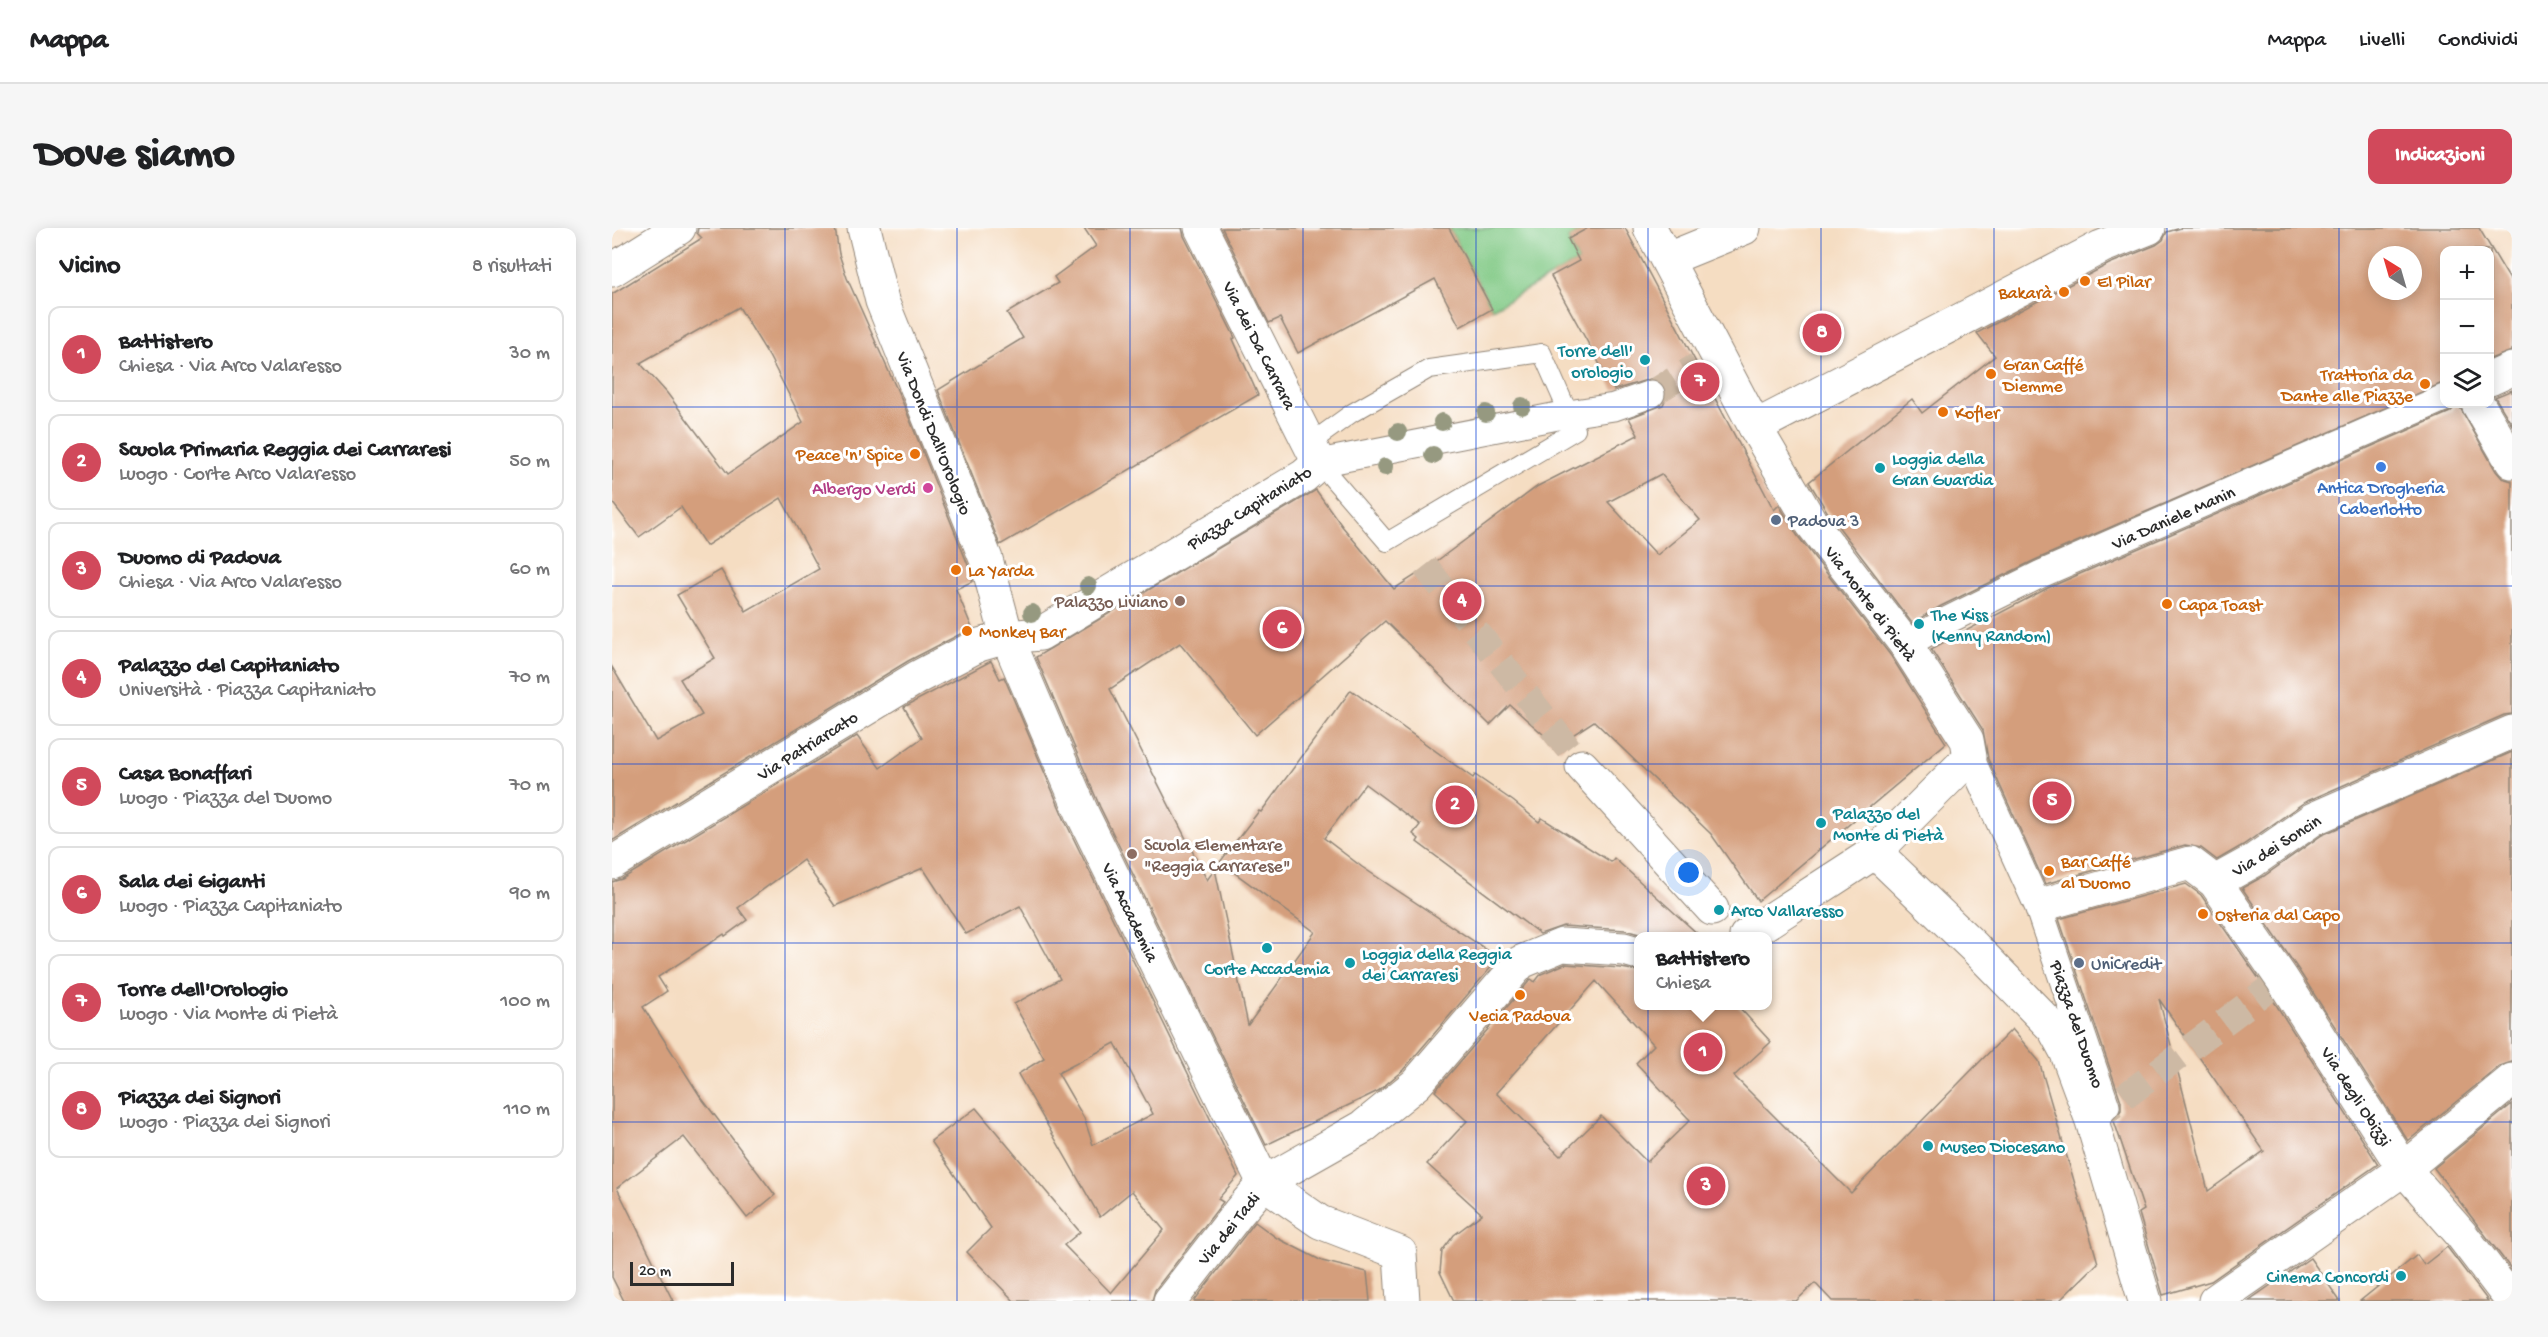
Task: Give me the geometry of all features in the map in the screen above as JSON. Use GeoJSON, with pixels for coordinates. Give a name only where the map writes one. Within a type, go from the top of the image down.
{"type":"FeatureCollection","features":[{"type":"Feature","properties":{"kind":"street"},"geometry":{"type":"LineString","coordinates":[[616,259],[678,228]]}},
{"type":"Feature","properties":{"kind":"street","name":"Via Dondi Dall'Orologio"},"geometry":{"type":"LineString","coordinates":[[864,228],[882,301],[986,559],[1007,637]]}},
{"type":"Feature","properties":{"kind":"street","name":"Via dei Da Carrara"},"geometry":{"type":"LineString","coordinates":[[1201,228],[1314,454]]}},
{"type":"Feature","properties":{"kind":"street","name":"Via Monte di Pietà"},"geometry":{"type":"LineString","coordinates":[[1650,228],[1755,427],[1812,524],[1906,645],[1967,740],[1970,756]]}},
{"type":"Feature","properties":{"kind":"street"},"geometry":{"type":"LineString","coordinates":[[1668,259],[1744,228]]}},
{"type":"Feature","properties":{"kind":"street"},"geometry":{"type":"LineString","coordinates":[[1755,427],[2101,246],[2149,228]]}},
{"type":"Feature","properties":{"kind":"street"},"geometry":{"type":"LineString","coordinates":[[2494,377],[2512,369]]}},
{"type":"Feature","properties":{"kind":"street","name":"Piazza Capitaniato"},"geometry":{"type":"LineString","coordinates":[[1007,637],[1040,634],[1294,482],[1314,454],[1614,407],[1651,393]]}},
{"type":"Feature","properties":{"kind":"street","name":"Via Daniele Manin"},"geometry":{"type":"LineString","coordinates":[[1906,645],[1948,620],[2041,574],[2440,400]]}},
{"type":"Feature","properties":{"kind":"street"},"geometry":{"type":"LineString","coordinates":[[2480,408],[2512,462]]}},
{"type":"Feature","properties":{"kind":"street","name":"Via Patriarcato"},"geometry":{"type":"LineString","coordinates":[[612,863],[918,677],[979,645],[1007,637]]}},
{"type":"Feature","properties":{"kind":"street","name":"Via Accademia"},"geometry":{"type":"LineString","coordinates":[[1007,637],[1083,815],[1264,1183]]}},
{"type":"Feature","properties":{"kind":"street","name":"Via dei Soncin"},"geometry":{"type":"LineString","coordinates":[[2043,904],[2190,863],[2215,882],[2253,861],[2313,819],[2512,732]]}},
{"type":"Feature","properties":{"kind":"street"},"geometry":{"type":"LineString","coordinates":[[1582,766],[1725,920],[1875,852],[1970,756]]}},
{"type":"Feature","properties":{"kind":"street","name":"Piazza del Duomo"},"geometry":{"type":"LineString","coordinates":[[1875,852],[1974,947],[2054,1029],[2066,1051],[2092,1121],[2106,1106],[2043,904],[1970,756]]}},
{"type":"Feature","properties":{"kind":"street","name":"Via degli Obizzi"},"geometry":{"type":"LineString","coordinates":[[2215,882],[2282,980],[2404,1169],[2460,1233],[2512,1301]]}},
{"type":"Feature","properties":{"kind":"street","name":"Via dei Tadi"},"geometry":{"type":"LineString","coordinates":[[1170,1301],[1264,1183],[1363,1126],[1416,1084],[1521,962],[1562,945],[1624,949],[1634,952]]}},
{"type":"Feature","properties":{"kind":"street"},"geometry":{"type":"LineString","coordinates":[[2215,1301],[2404,1169],[2512,1080]]}},
{"type":"Feature","properties":{"kind":"street"},"geometry":{"type":"LineString","coordinates":[[2092,1121],[2145,1301]]}},
{"type":"Feature","properties":{"kind":"street"},"geometry":{"type":"LineString","coordinates":[[1264,1183],[1320,1222],[1400,1253],[1403,1301]]}},
{"type":"Feature","properties":{"kind":"lane"},"geometry":{"type":"LineString","coordinates":[[1542,353],[1576,430],[1386,542],[1314,454],[1352,412],[1429,369],[1542,353]]}},
{"type":"Feature","properties":{"kind":"green space"},"geometry":{"type":"Polygon","coordinates":[[[1449,228],[1588,228],[1568,239],[1579,261],[1492,309],[1449,228]]]}},
{"type":"Feature","properties":{"kind":"building"},"geometry":{"type":"Polygon","coordinates":[[[698,228],[835,228],[839,254],[847,278],[906,410],[968,565],[973,581],[956,589],[972,628],[908,661],[612,841],[612,667],[656,741],[702,715],[680,679],[715,658],[677,595],[721,570],[746,611],[819,569],[781,498],[706,546],[681,507],[639,537],[612,502],[612,294],[702,238],[697,233],[698,228]],[[739,307],[640,363],[667,393],[728,474],[803,422],[769,356],[739,307]]]}},
{"type":"Feature","properties":{"kind":"building"},"geometry":{"type":"Polygon","coordinates":[[[1084,228],[1182,228],[1235,338],[1233,339],[1258,395],[1000,545],[938,390],[1023,338],[1007,313],[1058,283],[1054,277],[1096,246],[1084,228]]]}},
{"type":"Feature","properties":{"kind":"building"},"geometry":{"type":"Polygon","coordinates":[[[1222,228],[1449,228],[1492,309],[1460,327],[1435,279],[1298,353],[1280,318],[1269,323],[1222,228]]]}},
{"type":"Feature","properties":{"kind":"building"},"geometry":{"type":"Polygon","coordinates":[[[1588,228],[1625,228],[1774,510],[1779,505],[1797,535],[1891,656],[1946,743],[1758,901],[1711,834],[1594,721],[1574,734],[1560,749],[1510,705],[1490,725],[1385,621],[1255,735],[1180,643],[1110,689],[1207,880],[1215,869],[1248,1025],[1315,932],[1220,862],[1259,811],[1261,812],[1351,690],[1473,778],[1475,775],[1513,801],[1539,822],[1542,818],[1611,862],[1614,858],[1696,932],[1634,933],[1563,926],[1540,934],[1417,842],[1419,839],[1413,834],[1420,825],[1365,784],[1324,838],[1362,867],[1499,958],[1403,1070],[1378,1091],[1266,1145],[1100,807],[1036,657],[1316,490],[1342,526],[1394,589],[1430,566],[1538,486],[1638,435],[1629,418],[1663,405],[1667,396],[1666,388],[1653,378],[1614,390],[1551,276],[1579,261],[1568,239],[1588,228]],[[1661,474],[1608,502],[1657,555],[1700,520],[1661,474]]]}},
{"type":"Feature","properties":{"kind":"building"},"geometry":{"type":"Polygon","coordinates":[[[2181,228],[2479,228],[2490,246],[2440,246],[2440,384],[2035,560],[1941,606],[1912,623],[1828,513],[1809,482],[1912,399],[1922,413],[1995,356],[1977,333],[2109,264],[2163,240],[2167,232],[2181,228]]]}},
{"type":"Feature","properties":{"kind":"building"},"geometry":{"type":"Polygon","coordinates":[[[2494,253],[2512,283],[2512,351],[2494,358],[2494,253]]]}},
{"type":"Feature","properties":{"kind":"building"},"geometry":{"type":"Polygon","coordinates":[[[2512,390],[2512,425],[2495,397],[2512,390]]]}},
{"type":"Feature","properties":{"kind":"building"},"geometry":{"type":"Polygon","coordinates":[[[2454,408],[2460,408],[2496,471],[2502,478],[2512,481],[2512,714],[2504,715],[2305,802],[2217,860],[2201,848],[2185,845],[2045,884],[1988,759],[1983,730],[1931,649],[2048,588],[2450,412],[2454,408]]]}},
{"type":"Feature","properties":{"kind":"building"},"geometry":{"type":"Polygon","coordinates":[[[991,661],[1000,679],[1004,677],[1066,823],[1238,1176],[1218,1199],[1223,1202],[1155,1290],[1152,1301],[1014,1301],[967,1252],[991,1228],[931,1141],[976,1108],[1080,1232],[1064,1245],[1111,1293],[1164,1230],[1132,1191],[1100,1217],[1018,1074],[1044,1058],[1014,1004],[1060,979],[1020,906],[966,934],[923,868],[835,906],[803,860],[738,908],[747,920],[658,977],[667,991],[643,1007],[700,1096],[775,1195],[747,1218],[684,1137],[617,1188],[673,1301],[624,1301],[612,1277],[612,882],[622,879],[857,736],[880,768],[922,738],[904,707],[991,661]],[[1115,1043],[1058,1073],[1084,1118],[1093,1145],[1153,1114],[1115,1043]]]}},
{"type":"Feature","properties":{"kind":"building"},"geometry":{"type":"Polygon","coordinates":[[[2512,752],[2512,1062],[2500,1066],[2408,1141],[2298,969],[2242,888],[2264,876],[2322,835],[2512,752]]]}},
{"type":"Feature","properties":{"kind":"building"},"geometry":{"type":"Polygon","coordinates":[[[2186,884],[2201,895],[2266,989],[2378,1164],[2211,1281],[2163,1295],[2139,1213],[2144,1210],[2114,1121],[2121,1110],[2121,1101],[2059,919],[2186,884]],[[2159,999],[2208,1191],[2264,1151],[2159,999]]]}},
{"type":"Feature","properties":{"kind":"building"},"geometry":{"type":"Polygon","coordinates":[[[1565,964],[1621,968],[1634,970],[1634,1010],[1742,1010],[1771,1042],[1734,1076],[1851,1193],[2012,1029],[2039,1061],[2098,1263],[2059,1301],[1832,1301],[1815,1283],[1796,1301],[1454,1301],[1440,1272],[1442,1251],[1454,1235],[1482,1214],[1427,1164],[1467,1121],[1435,1091],[1531,979],[1535,982],[1541,974],[1565,964]],[[1596,981],[1496,1093],[1560,1156],[1601,1116],[1647,1162],[1690,1120],[1636,1063],[1654,1045],[1596,981]]]}},
{"type":"Feature","properties":{"kind":"building"},"geometry":{"type":"Polygon","coordinates":[[[2512,1104],[2512,1270],[2434,1168],[2512,1104]]]}},
{"type":"Feature","properties":{"kind":"building"},"geometry":{"type":"Polygon","coordinates":[[[1255,1222],[1277,1238],[1322,1261],[1367,1272],[1370,1301],[1194,1301],[1255,1222]]]}},
{"type":"Feature","properties":{"kind":"building"},"geometry":{"type":"Polygon","coordinates":[[[2447,1247],[2488,1301],[2360,1301],[2417,1255],[2424,1265],[2447,1247]]]}},
{"type":"Feature","properties":{"kind":"building"},"geometry":{"type":"Polygon","coordinates":[[[2310,1258],[2340,1301],[2248,1301],[2310,1258]]]}},
{"type":"Feature","properties":{"kind":"tunnel"},"geometry":{"type":"LineString","coordinates":[[1651,394],[1697,366]]}},
{"type":"Feature","properties":{"kind":"tunnel"},"geometry":{"type":"LineString","coordinates":[[1425,566],[1582,766]]}},
{"type":"Feature","properties":{"kind":"tunnel"},"geometry":{"type":"LineString","coordinates":[[2092,1121],[2282,979]]}},
{"type":"Feature","properties":{"kind":"place","name":"El Pilar"},"geometry":{"type":"Point","coordinates":[2085,281]}},
{"type":"Feature","properties":{"kind":"place","name":"Bakarà"},"geometry":{"type":"Point","coordinates":[2064,292]}},
{"type":"Feature","properties":{"kind":"place","name":"Piazza dei Signori"},"geometry":{"type":"Point","coordinates":[1822,333]}},
{"type":"Feature","properties":{"kind":"place","name":"Torre dell' orologio"},"geometry":{"type":"Point","coordinates":[1645,360]}},
{"type":"Feature","properties":{"kind":"place","name":"Gran Caffé Diemme"},"geometry":{"type":"Point","coordinates":[1991,374]}},
{"type":"Feature","properties":{"kind":"place","name":"Torre dell'Orologio"},"geometry":{"type":"Point","coordinates":[1700,382]}},
{"type":"Feature","properties":{"kind":"place","name":"Trattoria da Dante alle Piazze"},"geometry":{"type":"Point","coordinates":[2425,384]}},
{"type":"Feature","properties":{"kind":"place","name":"Kofler"},"geometry":{"type":"Point","coordinates":[1943,412]}},
{"type":"Feature","properties":{"kind":"place","name":"Peace 'n' Spice"},"geometry":{"type":"Point","coordinates":[915,454]}},
{"type":"Feature","properties":{"kind":"place","name":"Antica Drogheria Caberlotto"},"geometry":{"type":"Point","coordinates":[2381,467]}},
{"type":"Feature","properties":{"kind":"place","name":"Loggia della Gran Guardia"},"geometry":{"type":"Point","coordinates":[1880,468]}},
{"type":"Feature","properties":{"kind":"place","name":"Albergo Verdi"},"geometry":{"type":"Point","coordinates":[928,488]}},
{"type":"Feature","properties":{"kind":"place","name":"Padova 3"},"geometry":{"type":"Point","coordinates":[1776,520]}},
{"type":"Feature","properties":{"kind":"place","name":"La Yarda"},"geometry":{"type":"Point","coordinates":[956,570]}},
{"type":"Feature","properties":{"kind":"place","name":"Palazzo Liviano"},"geometry":{"type":"Point","coordinates":[1180,601]}},
{"type":"Feature","properties":{"kind":"place","name":"Palazzo del Capitaniato"},"geometry":{"type":"Point","coordinates":[1462,601]}},
{"type":"Feature","properties":{"kind":"place","name":"Capa Toast"},"geometry":{"type":"Point","coordinates":[2167,604]}},
{"type":"Feature","properties":{"kind":"place","name":"The Kiss (Kenny Random)"},"geometry":{"type":"Point","coordinates":[1919,624]}},
{"type":"Feature","properties":{"kind":"place","name":"Sala dei Giganti"},"geometry":{"type":"Point","coordinates":[1282,629]}},
{"type":"Feature","properties":{"kind":"place","name":"Monkey Bar"},"geometry":{"type":"Point","coordinates":[967,631]}},
{"type":"Feature","properties":{"kind":"place","name":"Casa Bonaffari"},"geometry":{"type":"Point","coordinates":[2052,801]}},
{"type":"Feature","properties":{"kind":"place","name":"Scuola Primaria Reggia dei Carraresi"},"geometry":{"type":"Point","coordinates":[1455,805]}},
{"type":"Feature","properties":{"kind":"place","name":"Palazzo del Monte di Pietà"},"geometry":{"type":"Point","coordinates":[1821,823]}},
{"type":"Feature","properties":{"kind":"place","name":"Scuola Elementare \"Reggia Carrarese\""},"geometry":{"type":"Point","coordinates":[1132,854]}},
{"type":"Feature","properties":{"kind":"place","name":"Bar Caffé al Duomo"},"geometry":{"type":"Point","coordinates":[2049,871]}},
{"type":"Feature","properties":{"kind":"place","name":"Arco Vallaresso"},"geometry":{"type":"Point","coordinates":[1719,910]}},
{"type":"Feature","properties":{"kind":"place","name":"Osteria dal Capo"},"geometry":{"type":"Point","coordinates":[2203,914]}},
{"type":"Feature","properties":{"kind":"place","name":"Corte Accademia"},"geometry":{"type":"Point","coordinates":[1267,948]}},
{"type":"Feature","properties":{"kind":"place","name":"Loggia della Reggia dei Carraresi"},"geometry":{"type":"Point","coordinates":[1350,963]}},
{"type":"Feature","properties":{"kind":"place","name":"UniCredit"},"geometry":{"type":"Point","coordinates":[2079,963]}},
{"type":"Feature","properties":{"kind":"place","name":"Vecia Padova"},"geometry":{"type":"Point","coordinates":[1520,995]}},
{"type":"Feature","properties":{"kind":"place","name":"Battistero"},"geometry":{"type":"Point","coordinates":[1703,1052]}},
{"type":"Feature","properties":{"kind":"place","name":"Museo Diocesano"},"geometry":{"type":"Point","coordinates":[1928,1146]}},
{"type":"Feature","properties":{"kind":"place","name":"Duomo di Padova"},"geometry":{"type":"Point","coordinates":[1706,1186]}},
{"type":"Feature","properties":{"kind":"place","name":"Cinema Concordi"},"geometry":{"type":"Point","coordinates":[2401,1276]}}]}
